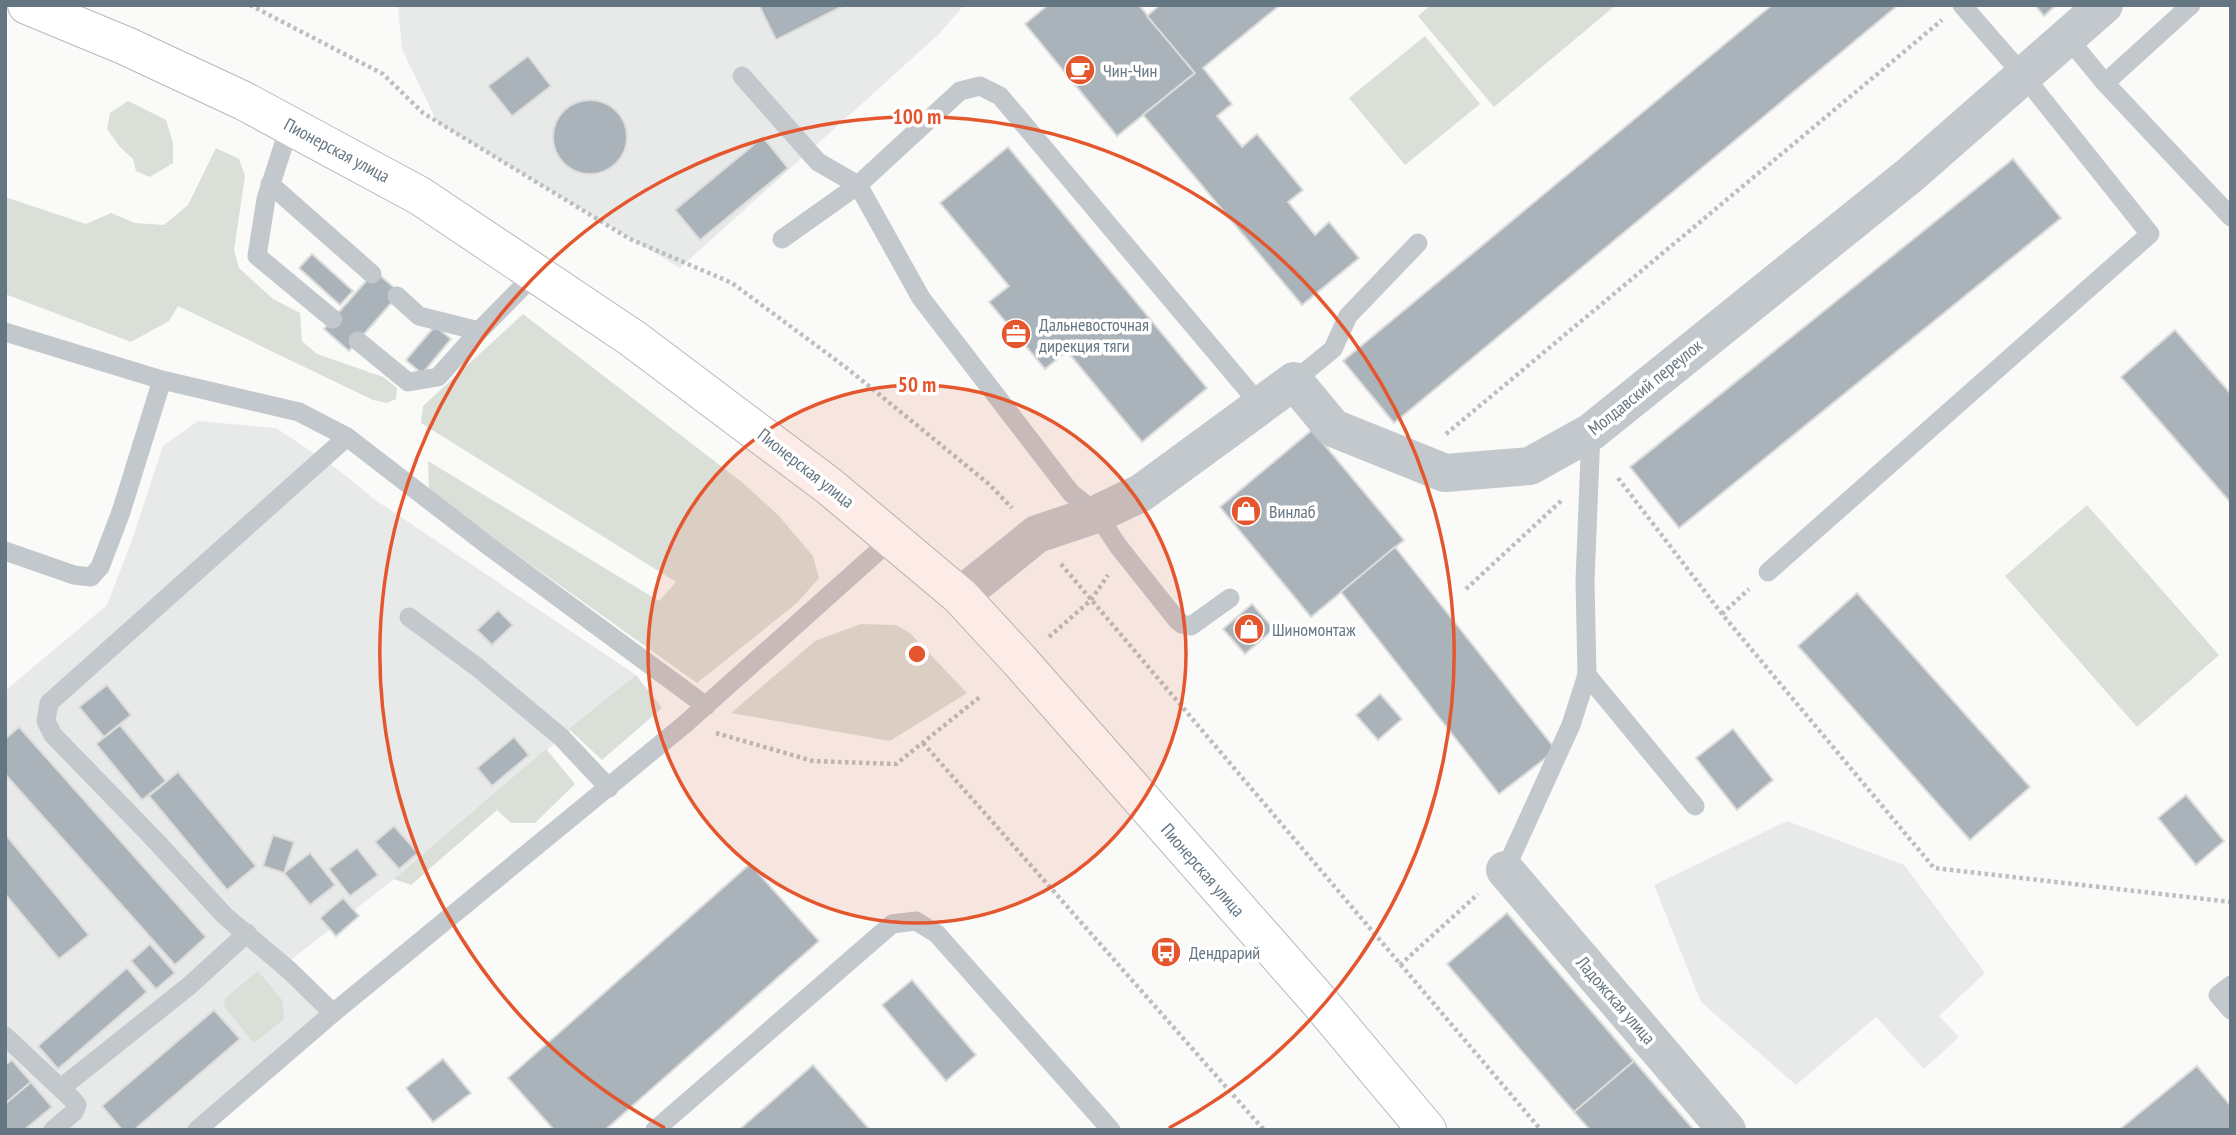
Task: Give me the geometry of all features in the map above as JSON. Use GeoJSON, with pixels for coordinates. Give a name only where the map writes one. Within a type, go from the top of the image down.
{"type":"FeatureCollection","features":[{"type":"Feature","properties":{"kind":"main road","name":"Пионерская улица"},"geometry":{"type":"LineString","coordinates":[[27,5],[126,46],[290,124],[420,196],[632,338],[745,421],[893,538],[960,596],[1020,661],[1309,990],[1427,1130]]}},
{"type":"Feature","properties":{"kind":"street","name":"Молдавский переулок"},"geometry":{"type":"LineString","coordinates":[[1294,381],[1333,429],[1445,473],[1530,466],[1591,432],[1910,175],[2104,5]]}},
{"type":"Feature","properties":{"kind":"street"},"geometry":{"type":"LineString","coordinates":[[960,596],[1037,534],[1097,514],[1141,493],[1294,381]]}},
{"type":"Feature","properties":{"kind":"street","name":"Ладожская улица"},"geometry":{"type":"LineString","coordinates":[[1504,870],[1727,1130]]}},
{"type":"Feature","properties":{"kind":"lane"},"geometry":{"type":"LineString","coordinates":[[2105,83],[2191,5]]}},
{"type":"Feature","properties":{"kind":"lane"},"geometry":{"type":"LineString","coordinates":[[1768,572],[2150,234],[2023,75],[1955,10]]}},
{"type":"Feature","properties":{"kind":"lane"},"geometry":{"type":"LineString","coordinates":[[2067,37],[2105,83],[2231,217]]}},
{"type":"Feature","properties":{"kind":"lane"},"geometry":{"type":"LineString","coordinates":[[742,76],[818,162],[858,186],[921,298],[1071,493],[1097,514],[1118,545],[1182,624],[1191,626],[1230,598]]}},
{"type":"Feature","properties":{"kind":"lane"},"geometry":{"type":"LineString","coordinates":[[782,239],[858,186],[960,91],[980,86],[1000,96],[1261,406]]}},
{"type":"Feature","properties":{"kind":"lane"},"geometry":{"type":"LineString","coordinates":[[290,124],[266,199],[257,257],[333,319]]}},
{"type":"Feature","properties":{"kind":"lane"},"geometry":{"type":"LineString","coordinates":[[270,184],[372,274]]}},
{"type":"Feature","properties":{"kind":"lane"},"geometry":{"type":"LineString","coordinates":[[1294,381],[1333,349],[1348,316],[1418,243]]}},
{"type":"Feature","properties":{"kind":"lane"},"geometry":{"type":"LineString","coordinates":[[358,341],[408,382],[438,377],[537,272]]}},
{"type":"Feature","properties":{"kind":"lane"},"geometry":{"type":"LineString","coordinates":[[397,296],[419,316],[479,331]]}},
{"type":"Feature","properties":{"kind":"lane"},"geometry":{"type":"LineString","coordinates":[[5,332],[162,380],[299,412],[347,437],[486,544],[706,706]]}},
{"type":"Feature","properties":{"kind":"lane"},"geometry":{"type":"LineString","coordinates":[[5,551],[74,575],[91,577],[100,567],[121,512],[162,380]]}},
{"type":"Feature","properties":{"kind":"lane"},"geometry":{"type":"LineString","coordinates":[[1504,870],[1571,725],[1587,675],[1585,581],[1591,432]]}},
{"type":"Feature","properties":{"kind":"lane"},"geometry":{"type":"LineString","coordinates":[[333,1013],[225,916],[53,736],[46,720],[49,703],[347,437]]}},
{"type":"Feature","properties":{"kind":"lane"},"geometry":{"type":"LineString","coordinates":[[197,1130],[333,1013],[685,724],[893,538]]}},
{"type":"Feature","properties":{"kind":"lane"},"geometry":{"type":"LineString","coordinates":[[409,617],[477,667],[561,737],[609,788]]}},
{"type":"Feature","properties":{"kind":"lane"},"geometry":{"type":"LineString","coordinates":[[1587,675],[1695,806]]}},
{"type":"Feature","properties":{"kind":"lane"},"geometry":{"type":"LineString","coordinates":[[655,1130],[892,924],[916,921],[937,934],[1111,1130]]}},
{"type":"Feature","properties":{"kind":"lane"},"geometry":{"type":"LineString","coordinates":[[61,1088],[189,986],[247,933]]}},
{"type":"Feature","properties":{"kind":"lane"},"geometry":{"type":"LineString","coordinates":[[2231,985],[2218,995],[2231,1010]]}},
{"type":"Feature","properties":{"kind":"lane"},"geometry":{"type":"LineString","coordinates":[[6,1038],[76,1105],[74,1112],[53,1130]]}},
{"type":"Feature","properties":{"kind":"path"},"geometry":{"type":"LineString","coordinates":[[250,5],[383,74],[423,113],[630,239],[732,283],[848,369],[990,485],[1037,534],[1541,1130]]}},
{"type":"Feature","properties":{"kind":"path"},"geometry":{"type":"LineString","coordinates":[[1440,439],[1955,10]]}},
{"type":"Feature","properties":{"kind":"path"},"geometry":{"type":"LineString","coordinates":[[1591,432],[1609,467],[1722,614],[1934,868],[2231,902]]}},
{"type":"Feature","properties":{"kind":"path"},"geometry":{"type":"LineString","coordinates":[[1466,589],[1588,476]]}},
{"type":"Feature","properties":{"kind":"path"},"geometry":{"type":"LineString","coordinates":[[1722,614],[1768,572]]}},
{"type":"Feature","properties":{"kind":"path"},"geometry":{"type":"LineString","coordinates":[[1049,637],[1091,600]]}},
{"type":"Feature","properties":{"kind":"path"},"geometry":{"type":"LineString","coordinates":[[685,724],[813,761],[896,764],[981,696]]}},
{"type":"Feature","properties":{"kind":"path"},"geometry":{"type":"LineString","coordinates":[[923,743],[1264,1130]]}},
{"type":"Feature","properties":{"kind":"path"},"geometry":{"type":"LineString","coordinates":[[1401,965],[1504,870]]}},
{"type":"Feature","properties":{"kind":"shaded area"},"geometry":{"type":"Polygon","coordinates":[[[398,5],[964,5],[940,33],[680,268],[437,122],[402,49],[398,5]]]}},
{"type":"Feature","properties":{"kind":"shaded area"},"geometry":{"type":"Polygon","coordinates":[[[1431,5],[1616,5],[1494,107],[1418,16],[1431,5]]]}},
{"type":"Feature","properties":{"kind":"shaded area"},"geometry":{"type":"Polygon","coordinates":[[[1425,36],[1480,104],[1405,165],[1349,98],[1425,36]]]}},
{"type":"Feature","properties":{"kind":"shaded area"},"geometry":{"type":"Polygon","coordinates":[[[128,101],[166,120],[173,143],[173,163],[150,177],[136,171],[133,159],[107,129],[110,113],[128,101]]]}},
{"type":"Feature","properties":{"kind":"shaded area"},"geometry":{"type":"Polygon","coordinates":[[[216,148],[239,159],[245,176],[234,250],[239,268],[273,299],[300,313],[302,341],[317,354],[383,377],[397,388],[396,399],[387,403],[373,400],[178,306],[169,321],[131,342],[5,294],[5,197],[86,224],[111,213],[135,223],[164,225],[188,205],[216,148]]]}},
{"type":"Feature","properties":{"kind":"shaded area"},"geometry":{"type":"Polygon","coordinates":[[[523,314],[743,483],[778,515],[813,556],[819,578],[797,603],[697,683],[429,492],[428,461],[659,601],[676,582],[421,423],[423,406],[523,314]]]}},
{"type":"Feature","properties":{"kind":"shaded area"},"geometry":{"type":"Polygon","coordinates":[[[198,421],[276,428],[336,468],[374,499],[636,675],[394,879],[282,967],[326,1021],[193,1130],[5,1130],[5,691],[107,605],[163,446],[198,421]]]}},
{"type":"Feature","properties":{"kind":"shaded area"},"geometry":{"type":"Polygon","coordinates":[[[2087,505],[2219,655],[2137,727],[2005,576],[2087,505]]]}},
{"type":"Feature","properties":{"kind":"shaded area"},"geometry":{"type":"Polygon","coordinates":[[[861,624],[896,625],[910,633],[967,693],[890,741],[731,713],[815,641],[861,624]]]}},
{"type":"Feature","properties":{"kind":"shaded area"},"geometry":{"type":"Polygon","coordinates":[[[636,675],[662,708],[602,760],[569,729],[636,675]]]}},
{"type":"Feature","properties":{"kind":"shaded area"},"geometry":{"type":"Polygon","coordinates":[[[546,749],[575,784],[535,823],[511,823],[497,810],[411,885],[394,879],[546,749]]]}},
{"type":"Feature","properties":{"kind":"shaded area"},"geometry":{"type":"Polygon","coordinates":[[[1787,821],[1904,865],[1985,973],[1939,1016],[1959,1037],[1924,1069],[1876,1017],[1796,1085],[1701,1002],[1654,885],[1787,821]]]}},
{"type":"Feature","properties":{"kind":"shaded area"},"geometry":{"type":"Polygon","coordinates":[[[258,971],[282,1000],[284,1019],[254,1043],[224,1006],[225,998],[258,971]]]}},
{"type":"Feature","properties":{"kind":"building"},"geometry":{"type":"Polygon","coordinates":[[[759,5],[845,5],[776,40],[759,5]]]}},
{"type":"Feature","properties":{"kind":"building"},"geometry":{"type":"Polygon","coordinates":[[[1048,5],[1139,5],[1195,73],[1117,136],[1025,24],[1048,5]]]}},
{"type":"Feature","properties":{"kind":"building"},"geometry":{"type":"Polygon","coordinates":[[[1160,5],[1280,5],[1203,68],[1232,104],[1217,116],[1242,147],[1257,134],[1303,190],[1288,202],[1315,235],[1329,222],[1359,258],[1302,305],[1143,115],[1195,73],[1147,16],[1160,5]]]}},
{"type":"Feature","properties":{"kind":"building"},"geometry":{"type":"Polygon","coordinates":[[[1772,5],[1897,6],[1394,423],[1343,361],[1772,5]]]}},
{"type":"Feature","properties":{"kind":"building"},"geometry":{"type":"Polygon","coordinates":[[[2035,5],[2056,5],[2044,16],[2035,5]]]}},
{"type":"Feature","properties":{"kind":"building"},"geometry":{"type":"Polygon","coordinates":[[[528,56],[551,86],[512,116],[488,86],[528,56]]]}},
{"type":"Feature","properties":{"kind":"building"},"geometry":{"type":"Polygon","coordinates":[[[590,100],[611,106],[621,116],[627,137],[621,158],[611,168],[590,174],[569,168],[559,158],[553,137],[559,116],[569,106],[590,100]]]}},
{"type":"Feature","properties":{"kind":"building"},"geometry":{"type":"Polygon","coordinates":[[[763,137],[788,168],[700,240],[675,210],[763,137]]]}},
{"type":"Feature","properties":{"kind":"building"},"geometry":{"type":"Polygon","coordinates":[[[1008,147],[1207,388],[1142,442],[1067,351],[1045,369],[989,302],[1009,286],[940,203],[1008,147]]]}},
{"type":"Feature","properties":{"kind":"building"},"geometry":{"type":"Polygon","coordinates":[[[2013,159],[2061,218],[1679,528],[1630,467],[2013,159]]]}},
{"type":"Feature","properties":{"kind":"building"},"geometry":{"type":"Polygon","coordinates":[[[312,254],[353,291],[340,305],[299,268],[312,254]]]}},
{"type":"Feature","properties":{"kind":"building"},"geometry":{"type":"Polygon","coordinates":[[[375,271],[400,293],[349,351],[324,329],[375,271]]]}},
{"type":"Feature","properties":{"kind":"building"},"geometry":{"type":"Polygon","coordinates":[[[435,326],[451,339],[422,374],[406,360],[435,326]]]}},
{"type":"Feature","properties":{"kind":"building"},"geometry":{"type":"Polygon","coordinates":[[[2175,330],[2231,394],[2231,503],[2121,377],[2175,330]]]}},
{"type":"Feature","properties":{"kind":"building"},"geometry":{"type":"Polygon","coordinates":[[[1312,430],[1404,540],[1311,617],[1220,507],[1312,430]]]}},
{"type":"Feature","properties":{"kind":"building"},"geometry":{"type":"Polygon","coordinates":[[[1395,547],[1556,750],[1499,794],[1341,592],[1395,547]]]}},
{"type":"Feature","properties":{"kind":"building"},"geometry":{"type":"Polygon","coordinates":[[[1857,593],[2030,787],[1970,840],[1798,646],[1857,593]]]}},
{"type":"Feature","properties":{"kind":"building","name":"Шиномонтаж"},"geometry":{"type":"Polygon","coordinates":[[[1252,604],[1274,629],[1245,654],[1223,629],[1252,604]]]}},
{"type":"Feature","properties":{"kind":"building"},"geometry":{"type":"Polygon","coordinates":[[[498,610],[513,625],[492,645],[477,630],[498,610]]]}},
{"type":"Feature","properties":{"kind":"building"},"geometry":{"type":"Polygon","coordinates":[[[107,685],[131,715],[104,737],[79,707],[107,685]]]}},
{"type":"Feature","properties":{"kind":"building"},"geometry":{"type":"Polygon","coordinates":[[[1380,694],[1402,719],[1378,740],[1356,715],[1380,694]]]}},
{"type":"Feature","properties":{"kind":"building"},"geometry":{"type":"Polygon","coordinates":[[[120,725],[166,781],[142,800],[96,744],[120,725]]]}},
{"type":"Feature","properties":{"kind":"building"},"geometry":{"type":"Polygon","coordinates":[[[19,727],[206,937],[175,965],[5,774],[5,739],[19,727]]]}},
{"type":"Feature","properties":{"kind":"building"},"geometry":{"type":"Polygon","coordinates":[[[1733,729],[1773,780],[1737,810],[1696,758],[1733,729]]]}},
{"type":"Feature","properties":{"kind":"building"},"geometry":{"type":"Polygon","coordinates":[[[514,737],[529,755],[492,786],[477,768],[514,737]]]}},
{"type":"Feature","properties":{"kind":"building"},"geometry":{"type":"Polygon","coordinates":[[[178,772],[256,866],[227,890],[149,796],[178,772]]]}},
{"type":"Feature","properties":{"kind":"building"},"geometry":{"type":"Polygon","coordinates":[[[2186,795],[2224,841],[2196,865],[2158,818],[2186,795]]]}},
{"type":"Feature","properties":{"kind":"building"},"geometry":{"type":"Polygon","coordinates":[[[394,826],[418,853],[399,869],[375,842],[394,826]]]}},
{"type":"Feature","properties":{"kind":"building"},"geometry":{"type":"Polygon","coordinates":[[[5,834],[89,935],[59,959],[5,894],[5,834]]]}},
{"type":"Feature","properties":{"kind":"building"},"geometry":{"type":"Polygon","coordinates":[[[273,835],[294,842],[284,873],[263,866],[273,835]]]}},
{"type":"Feature","properties":{"kind":"building"},"geometry":{"type":"Polygon","coordinates":[[[357,848],[378,875],[350,896],[329,869],[357,848]]]}},
{"type":"Feature","properties":{"kind":"building"},"geometry":{"type":"Polygon","coordinates":[[[310,853],[335,885],[310,905],[284,873],[310,853]]]}},
{"type":"Feature","properties":{"kind":"building"},"geometry":{"type":"Polygon","coordinates":[[[750,864],[819,941],[605,1130],[554,1130],[508,1078],[750,864]]]}},
{"type":"Feature","properties":{"kind":"building"},"geometry":{"type":"Polygon","coordinates":[[[343,898],[359,916],[336,936],[320,918],[343,898]]]}},
{"type":"Feature","properties":{"kind":"building"},"geometry":{"type":"Polygon","coordinates":[[[1507,913],[1634,1061],[1574,1112],[1447,964],[1507,913]]]}},
{"type":"Feature","properties":{"kind":"building"},"geometry":{"type":"Polygon","coordinates":[[[150,944],[175,973],[156,989],[131,961],[150,944]]]}},
{"type":"Feature","properties":{"kind":"building"},"geometry":{"type":"Polygon","coordinates":[[[127,968],[147,992],[58,1069],[38,1046],[127,968]]]}},
{"type":"Feature","properties":{"kind":"building"},"geometry":{"type":"Polygon","coordinates":[[[912,980],[976,1055],[946,1081],[882,1005],[912,980]]]}},
{"type":"Feature","properties":{"kind":"building"},"geometry":{"type":"Polygon","coordinates":[[[214,1010],[240,1039],[134,1130],[122,1130],[102,1106],[214,1010]]]}},
{"type":"Feature","properties":{"kind":"building"},"geometry":{"type":"Polygon","coordinates":[[[443,1059],[471,1093],[433,1122],[406,1088],[443,1059]]]}},
{"type":"Feature","properties":{"kind":"building"},"geometry":{"type":"Polygon","coordinates":[[[12,1060],[31,1082],[5,1104],[5,1065],[12,1060]]]}},
{"type":"Feature","properties":{"kind":"building"},"geometry":{"type":"Polygon","coordinates":[[[1634,1061],[1694,1130],[1590,1130],[1574,1112],[1634,1061]]]}},
{"type":"Feature","properties":{"kind":"building"},"geometry":{"type":"Polygon","coordinates":[[[813,1065],[870,1130],[739,1130],[813,1065]]]}},
{"type":"Feature","properties":{"kind":"building"},"geometry":{"type":"Polygon","coordinates":[[[2197,1066],[2231,1106],[2231,1130],[2119,1130],[2197,1066]]]}},
{"type":"Feature","properties":{"kind":"building"},"geometry":{"type":"Polygon","coordinates":[[[31,1082],[52,1107],[24,1130],[5,1130],[5,1104],[31,1082]]]}},
{"type":"Feature","properties":{"kind":"place","name":"Чин-Чин"},"geometry":{"type":"Point","coordinates":[1080,70]}},
{"type":"Feature","properties":{"kind":"place","name":"Дальневосточная дирекция тяги"},"geometry":{"type":"Point","coordinates":[1016,334]}},
{"type":"Feature","properties":{"kind":"place","name":"Винлаб"},"geometry":{"type":"Point","coordinates":[1246,511]}},
{"type":"Feature","properties":{"kind":"place","name":"Шиномонтаж"},"geometry":{"type":"Point","coordinates":[1249,629]}},
{"type":"Feature","properties":{"kind":"place","name":"Дендрарий"},"geometry":{"type":"Point","coordinates":[1166,952]}}]}
